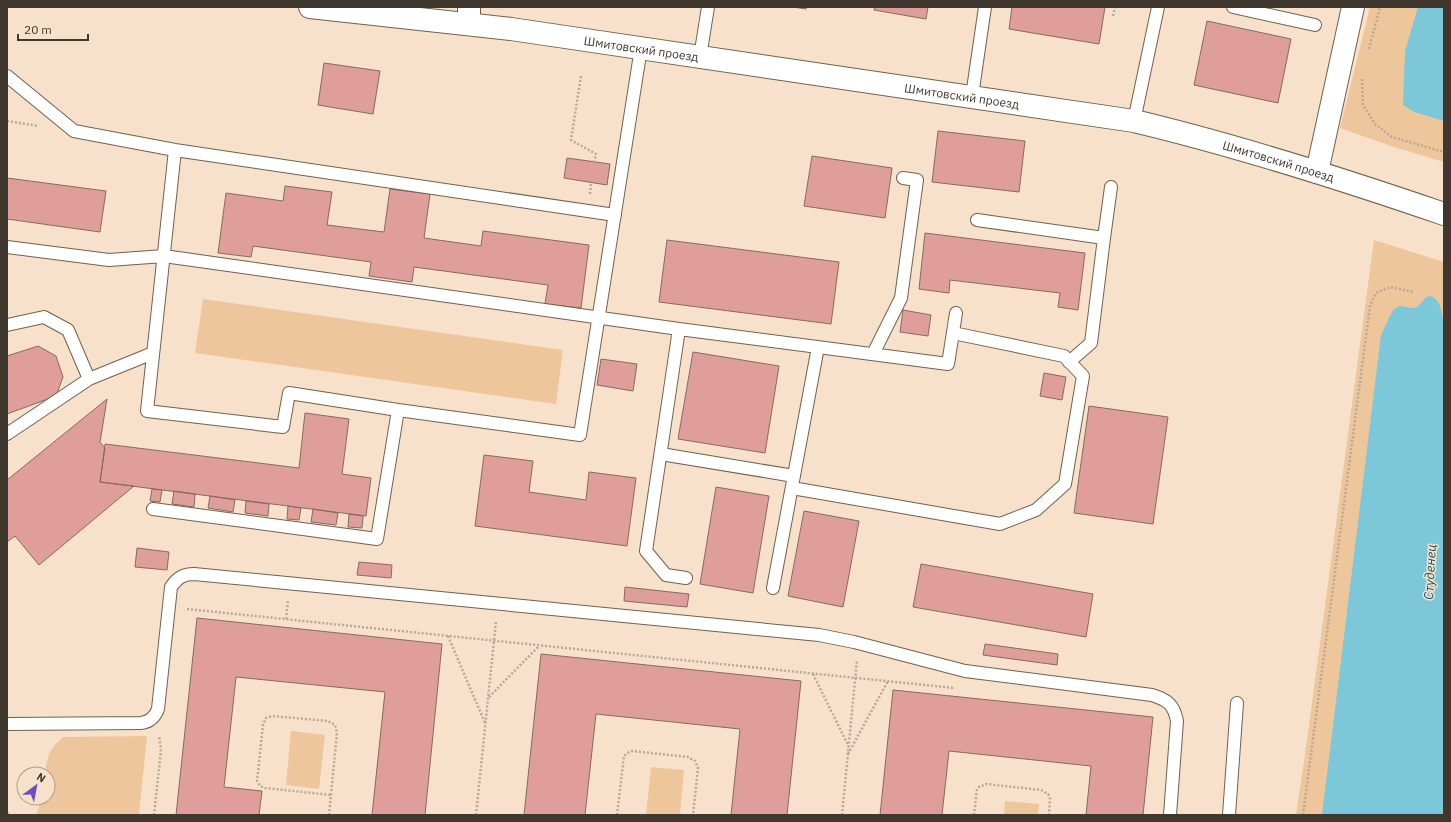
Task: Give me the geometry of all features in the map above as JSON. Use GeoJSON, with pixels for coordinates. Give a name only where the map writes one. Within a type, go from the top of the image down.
{"type":"FeatureCollection","features":[{"type":"Feature","properties":{"kind":"main road","name":"Шмитовский проезд"},"geometry":{"type":"LineString","coordinates":[[310,7],[469,15]]}},
{"type":"Feature","properties":{"kind":"main road","name":"Шмитовский проезд"},"geometry":{"type":"LineString","coordinates":[[399,7],[469,15],[641,48],[1134,121],[1187,134],[1317,172],[1444,214]]}},
{"type":"Feature","properties":{"kind":"main road"},"geometry":{"type":"LineString","coordinates":[[1317,172],[1353,7]]}},
{"type":"Feature","properties":{"kind":"lane"},"geometry":{"type":"LineString","coordinates":[[700,57],[708,7]]}},
{"type":"Feature","properties":{"kind":"lane"},"geometry":{"type":"LineString","coordinates":[[972,96],[985,7]]}},
{"type":"Feature","properties":{"kind":"lane"},"geometry":{"type":"LineString","coordinates":[[1134,121],[1158,7]]}},
{"type":"Feature","properties":{"kind":"lane"},"geometry":{"type":"LineString","coordinates":[[1233,7],[1315,25]]}},
{"type":"Feature","properties":{"kind":"lane"},"geometry":{"type":"LineString","coordinates":[[175,150],[147,411],[283,427],[290,393],[398,410],[580,435],[641,48]]}},
{"type":"Feature","properties":{"kind":"lane"},"geometry":{"type":"LineString","coordinates":[[7,76],[74,130],[175,150],[615,214]]}},
{"type":"Feature","properties":{"kind":"lane"},"geometry":{"type":"LineString","coordinates":[[873,354],[901,298],[917,180],[903,178]]}},
{"type":"Feature","properties":{"kind":"lane"},"geometry":{"type":"LineString","coordinates":[[1069,362],[1091,343],[1111,186]]}},
{"type":"Feature","properties":{"kind":"lane"},"geometry":{"type":"LineString","coordinates":[[977,220],[1104,238]]}},
{"type":"Feature","properties":{"kind":"lane"},"geometry":{"type":"LineString","coordinates":[[7,247],[109,260],[164,256],[680,329],[948,364],[956,313]]}},
{"type":"Feature","properties":{"kind":"lane"},"geometry":{"type":"LineString","coordinates":[[7,325],[44,317],[68,330],[89,379]]}},
{"type":"Feature","properties":{"kind":"lane"},"geometry":{"type":"LineString","coordinates":[[680,329],[646,551],[666,575],[686,578]]}},
{"type":"Feature","properties":{"kind":"lane"},"geometry":{"type":"LineString","coordinates":[[792,488],[1000,524],[1036,510],[1065,484],[1083,376],[1064,356],[953,333]]}},
{"type":"Feature","properties":{"kind":"lane"},"geometry":{"type":"LineString","coordinates":[[773,588],[818,347]]}},
{"type":"Feature","properties":{"kind":"lane"},"geometry":{"type":"LineString","coordinates":[[7,434],[89,379],[153,353]]}},
{"type":"Feature","properties":{"kind":"lane"},"geometry":{"type":"LineString","coordinates":[[153,509],[377,539],[398,410]]}},
{"type":"Feature","properties":{"kind":"lane"},"geometry":{"type":"LineString","coordinates":[[661,454],[794,476]]}},
{"type":"Feature","properties":{"kind":"lane"},"geometry":{"type":"LineString","coordinates":[[7,724],[141,723],[152,719],[158,709],[171,587],[177,579],[188,574],[819,635],[859,643],[965,671],[1152,695],[1163,698],[1173,707],[1177,721],[1170,815]]}},
{"type":"Feature","properties":{"kind":"lane"},"geometry":{"type":"LineString","coordinates":[[1229,815],[1237,703]]}},
{"type":"Feature","properties":{"kind":"path"},"geometry":{"type":"LineString","coordinates":[[1113,16],[1115,7]]}},
{"type":"Feature","properties":{"kind":"path"},"geometry":{"type":"LineString","coordinates":[[581,76],[571,140],[596,154],[594,162]]}},
{"type":"Feature","properties":{"kind":"path"},"geometry":{"type":"LineString","coordinates":[[1362,77],[1363,105],[1375,124],[1392,136],[1444,152]]}},
{"type":"Feature","properties":{"kind":"path"},"geometry":{"type":"LineString","coordinates":[[7,121],[40,126],[50,110]]}},
{"type":"Feature","properties":{"kind":"path"},"geometry":{"type":"LineString","coordinates":[[1303,815],[1370,306],[1376,293],[1391,287],[1413,292]]}},
{"type":"Feature","properties":{"kind":"path"},"geometry":{"type":"LineString","coordinates":[[476,815],[498,604]]}},
{"type":"Feature","properties":{"kind":"path"},"geometry":{"type":"LineString","coordinates":[[168,607],[956,688]]}},
{"type":"Feature","properties":{"kind":"path"},"geometry":{"type":"LineString","coordinates":[[448,636],[486,723]]}},
{"type":"Feature","properties":{"kind":"path"},"geometry":{"type":"LineString","coordinates":[[842,815],[859,643]]}},
{"type":"Feature","properties":{"kind":"path"},"geometry":{"type":"LineString","coordinates":[[488,697],[539,646]]}},
{"type":"Feature","properties":{"kind":"path"},"geometry":{"type":"LineString","coordinates":[[813,674],[848,746]]}},
{"type":"Feature","properties":{"kind":"path"},"geometry":{"type":"LineString","coordinates":[[848,755],[888,681]]}},
{"type":"Feature","properties":{"kind":"path"},"geometry":{"type":"LineString","coordinates":[[329,815],[331,795],[337,732],[335,725],[328,722],[272,716],[266,718],[263,725],[257,781],[260,786],[265,788],[331,795]]}},
{"type":"Feature","properties":{"kind":"path"},"geometry":{"type":"LineString","coordinates":[[154,815],[161,750],[159,736]]}},
{"type":"Feature","properties":{"kind":"path"},"geometry":{"type":"LineString","coordinates":[[617,815],[623,760],[626,754],[632,751],[688,757],[695,761],[698,768],[693,815]]}},
{"type":"Feature","properties":{"kind":"path"},"geometry":{"type":"LineString","coordinates":[[974,815],[977,789],[986,784],[1041,790],[1050,797],[1051,802],[1049,815]]}},
{"type":"Feature","properties":{"kind":"path"},"geometry":{"type":"LineString","coordinates":[[7,812],[11,815]]}},
{"type":"Feature","properties":{"kind":"shaded area"},"geometry":{"type":"Polygon","coordinates":[[[1370,7],[1444,7],[1444,162],[1394,147],[1340,128],[1370,7]]]}},
{"type":"Feature","properties":{"kind":"shaded area"},"geometry":{"type":"Polygon","coordinates":[[[1374,240],[1444,262],[1444,815],[1296,815],[1305,755],[1374,240]]]}},
{"type":"Feature","properties":{"kind":"shaded area"},"geometry":{"type":"Polygon","coordinates":[[[203,299],[563,350],[556,404],[195,353],[203,299]]]}},
{"type":"Feature","properties":{"kind":"shaded area"},"geometry":{"type":"Polygon","coordinates":[[[291,731],[325,735],[319,789],[286,785],[291,731]]]}},
{"type":"Feature","properties":{"kind":"shaded area"},"geometry":{"type":"Polygon","coordinates":[[[147,736],[139,815],[36,815],[39,806],[56,806],[56,766],[46,766],[52,749],[63,737],[147,736]]]}},
{"type":"Feature","properties":{"kind":"shaded area"},"geometry":{"type":"Polygon","coordinates":[[[651,767],[684,770],[680,815],[646,815],[651,767]]]}},
{"type":"Feature","properties":{"kind":"shaded area"},"geometry":{"type":"Polygon","coordinates":[[[1005,801],[1039,804],[1038,815],[1004,815],[1005,801]]]}},
{"type":"Feature","properties":{"kind":"water"},"geometry":{"type":"Polygon","coordinates":[[[1418,7],[1444,7],[1444,121],[1414,112],[1403,105],[1405,51],[1418,7]]]}},
{"type":"Feature","properties":{"kind":"water","name":"Студенец"},"geometry":{"type":"Polygon","coordinates":[[[1431,296],[1438,302],[1444,319],[1444,815],[1322,815],[1381,335],[1393,310],[1400,306],[1415,308],[1426,297],[1431,296]]]}},
{"type":"Feature","properties":{"kind":"building"},"geometry":{"type":"Polygon","coordinates":[[[793,7],[807,7],[806,9],[793,7]]]}},
{"type":"Feature","properties":{"kind":"building"},"geometry":{"type":"Polygon","coordinates":[[[875,7],[928,7],[926,19],[874,10],[875,7]]]}},
{"type":"Feature","properties":{"kind":"building"},"geometry":{"type":"Polygon","coordinates":[[[1012,7],[1105,7],[1099,44],[1009,29],[1012,7]]]}},
{"type":"Feature","properties":{"kind":"building"},"geometry":{"type":"Polygon","coordinates":[[[1207,21],[1291,39],[1278,103],[1194,85],[1207,21]]]}},
{"type":"Feature","properties":{"kind":"building"},"geometry":{"type":"Polygon","coordinates":[[[324,63],[380,71],[373,114],[318,105],[324,63]]]}},
{"type":"Feature","properties":{"kind":"building"},"geometry":{"type":"Polygon","coordinates":[[[938,131],[1025,141],[1019,192],[932,182],[938,131]]]}},
{"type":"Feature","properties":{"kind":"building"},"geometry":{"type":"Polygon","coordinates":[[[812,156],[892,168],[885,218],[804,206],[812,156]]]}},
{"type":"Feature","properties":{"kind":"building"},"geometry":{"type":"Polygon","coordinates":[[[567,158],[610,164],[607,185],[564,178],[567,158]]]}},
{"type":"Feature","properties":{"kind":"building"},"geometry":{"type":"Polygon","coordinates":[[[7,178],[106,191],[100,232],[7,219],[7,178]]]}},
{"type":"Feature","properties":{"kind":"building"},"geometry":{"type":"Polygon","coordinates":[[[285,186],[332,192],[327,225],[384,232],[390,189],[430,194],[424,238],[481,246],[483,231],[589,245],[581,308],[545,304],[548,285],[414,267],[412,282],[369,276],[371,262],[253,246],[251,257],[218,253],[226,193],[283,201],[285,186]]]}},
{"type":"Feature","properties":{"kind":"building"},"geometry":{"type":"Polygon","coordinates":[[[925,233],[1085,253],[1078,310],[1058,307],[1060,293],[950,280],[949,293],[919,289],[925,233]]]}},
{"type":"Feature","properties":{"kind":"building"},"geometry":{"type":"Polygon","coordinates":[[[667,240],[839,262],[831,324],[659,302],[667,240]]]}},
{"type":"Feature","properties":{"kind":"building"},"geometry":{"type":"Polygon","coordinates":[[[903,310],[931,315],[928,336],[900,332],[903,310]]]}},
{"type":"Feature","properties":{"kind":"building"},"geometry":{"type":"Polygon","coordinates":[[[38,346],[56,356],[63,377],[56,396],[7,414],[7,356],[38,346]]]}},
{"type":"Feature","properties":{"kind":"building"},"geometry":{"type":"Polygon","coordinates":[[[693,352],[779,366],[765,453],[678,439],[693,352]]]}},
{"type":"Feature","properties":{"kind":"building"},"geometry":{"type":"Polygon","coordinates":[[[601,359],[637,364],[633,391],[597,385],[601,359]]]}},
{"type":"Feature","properties":{"kind":"building"},"geometry":{"type":"Polygon","coordinates":[[[1044,373],[1066,377],[1062,400],[1040,396],[1044,373]]]}},
{"type":"Feature","properties":{"kind":"building"},"geometry":{"type":"Polygon","coordinates":[[[107,399],[100,442],[105,448],[100,482],[134,486],[39,565],[15,536],[7,542],[7,480],[107,399]]]}},
{"type":"Feature","properties":{"kind":"building"},"geometry":{"type":"Polygon","coordinates":[[[1089,406],[1168,417],[1153,524],[1074,513],[1089,406]]]}},
{"type":"Feature","properties":{"kind":"building"},"geometry":{"type":"Polygon","coordinates":[[[305,413],[349,419],[342,474],[371,478],[366,516],[100,482],[105,444],[299,468],[305,413]]]}},
{"type":"Feature","properties":{"kind":"building"},"geometry":{"type":"Polygon","coordinates":[[[484,455],[533,461],[529,492],[586,500],[589,472],[636,478],[627,546],[475,526],[484,455]]]}},
{"type":"Feature","properties":{"kind":"building"},"geometry":{"type":"Polygon","coordinates":[[[716,487],[769,496],[753,593],[700,584],[716,487]]]}},
{"type":"Feature","properties":{"kind":"building"},"geometry":{"type":"Polygon","coordinates":[[[152,489],[162,490],[160,502],[150,501],[152,489]]]}},
{"type":"Feature","properties":{"kind":"building"},"geometry":{"type":"Polygon","coordinates":[[[174,491],[195,494],[194,507],[172,504],[174,491]]]}},
{"type":"Feature","properties":{"kind":"building"},"geometry":{"type":"Polygon","coordinates":[[[210,496],[235,500],[233,512],[208,508],[210,496]]]}},
{"type":"Feature","properties":{"kind":"building"},"geometry":{"type":"Polygon","coordinates":[[[246,501],[269,504],[268,516],[245,513],[246,501]]]}},
{"type":"Feature","properties":{"kind":"building"},"geometry":{"type":"Polygon","coordinates":[[[288,506],[301,508],[299,520],[287,519],[288,506]]]}},
{"type":"Feature","properties":{"kind":"building"},"geometry":{"type":"Polygon","coordinates":[[[313,509],[338,513],[336,525],[311,522],[313,509]]]}},
{"type":"Feature","properties":{"kind":"building"},"geometry":{"type":"Polygon","coordinates":[[[804,511],[859,521],[843,607],[788,596],[804,511]]]}},
{"type":"Feature","properties":{"kind":"building"},"geometry":{"type":"Polygon","coordinates":[[[349,514],[363,516],[362,528],[348,527],[349,514]]]}},
{"type":"Feature","properties":{"kind":"building"},"geometry":{"type":"Polygon","coordinates":[[[137,548],[169,552],[167,570],[135,567],[137,548]]]}},
{"type":"Feature","properties":{"kind":"building"},"geometry":{"type":"Polygon","coordinates":[[[359,562],[392,565],[391,578],[357,575],[359,562]]]}},
{"type":"Feature","properties":{"kind":"building"},"geometry":{"type":"Polygon","coordinates":[[[921,564],[1093,594],[1086,637],[913,607],[921,564]]]}},
{"type":"Feature","properties":{"kind":"building"},"geometry":{"type":"Polygon","coordinates":[[[625,587],[689,594],[687,607],[624,601],[625,587]]]}},
{"type":"Feature","properties":{"kind":"building"},"geometry":{"type":"Polygon","coordinates":[[[197,618],[442,644],[425,815],[372,815],[385,692],[236,677],[224,787],[262,791],[259,815],[176,815],[197,618]]]}},
{"type":"Feature","properties":{"kind":"building"},"geometry":{"type":"Polygon","coordinates":[[[985,644],[1058,654],[1057,665],[983,655],[985,644]]]}},
{"type":"Feature","properties":{"kind":"building"},"geometry":{"type":"Polygon","coordinates":[[[541,654],[801,681],[787,815],[731,815],[740,729],[596,714],[585,815],[524,815],[541,654]]]}},
{"type":"Feature","properties":{"kind":"building"},"geometry":{"type":"Polygon","coordinates":[[[893,690],[1153,717],[1143,815],[1086,815],[1091,766],[949,751],[942,815],[880,815],[893,690]]]}}]}
